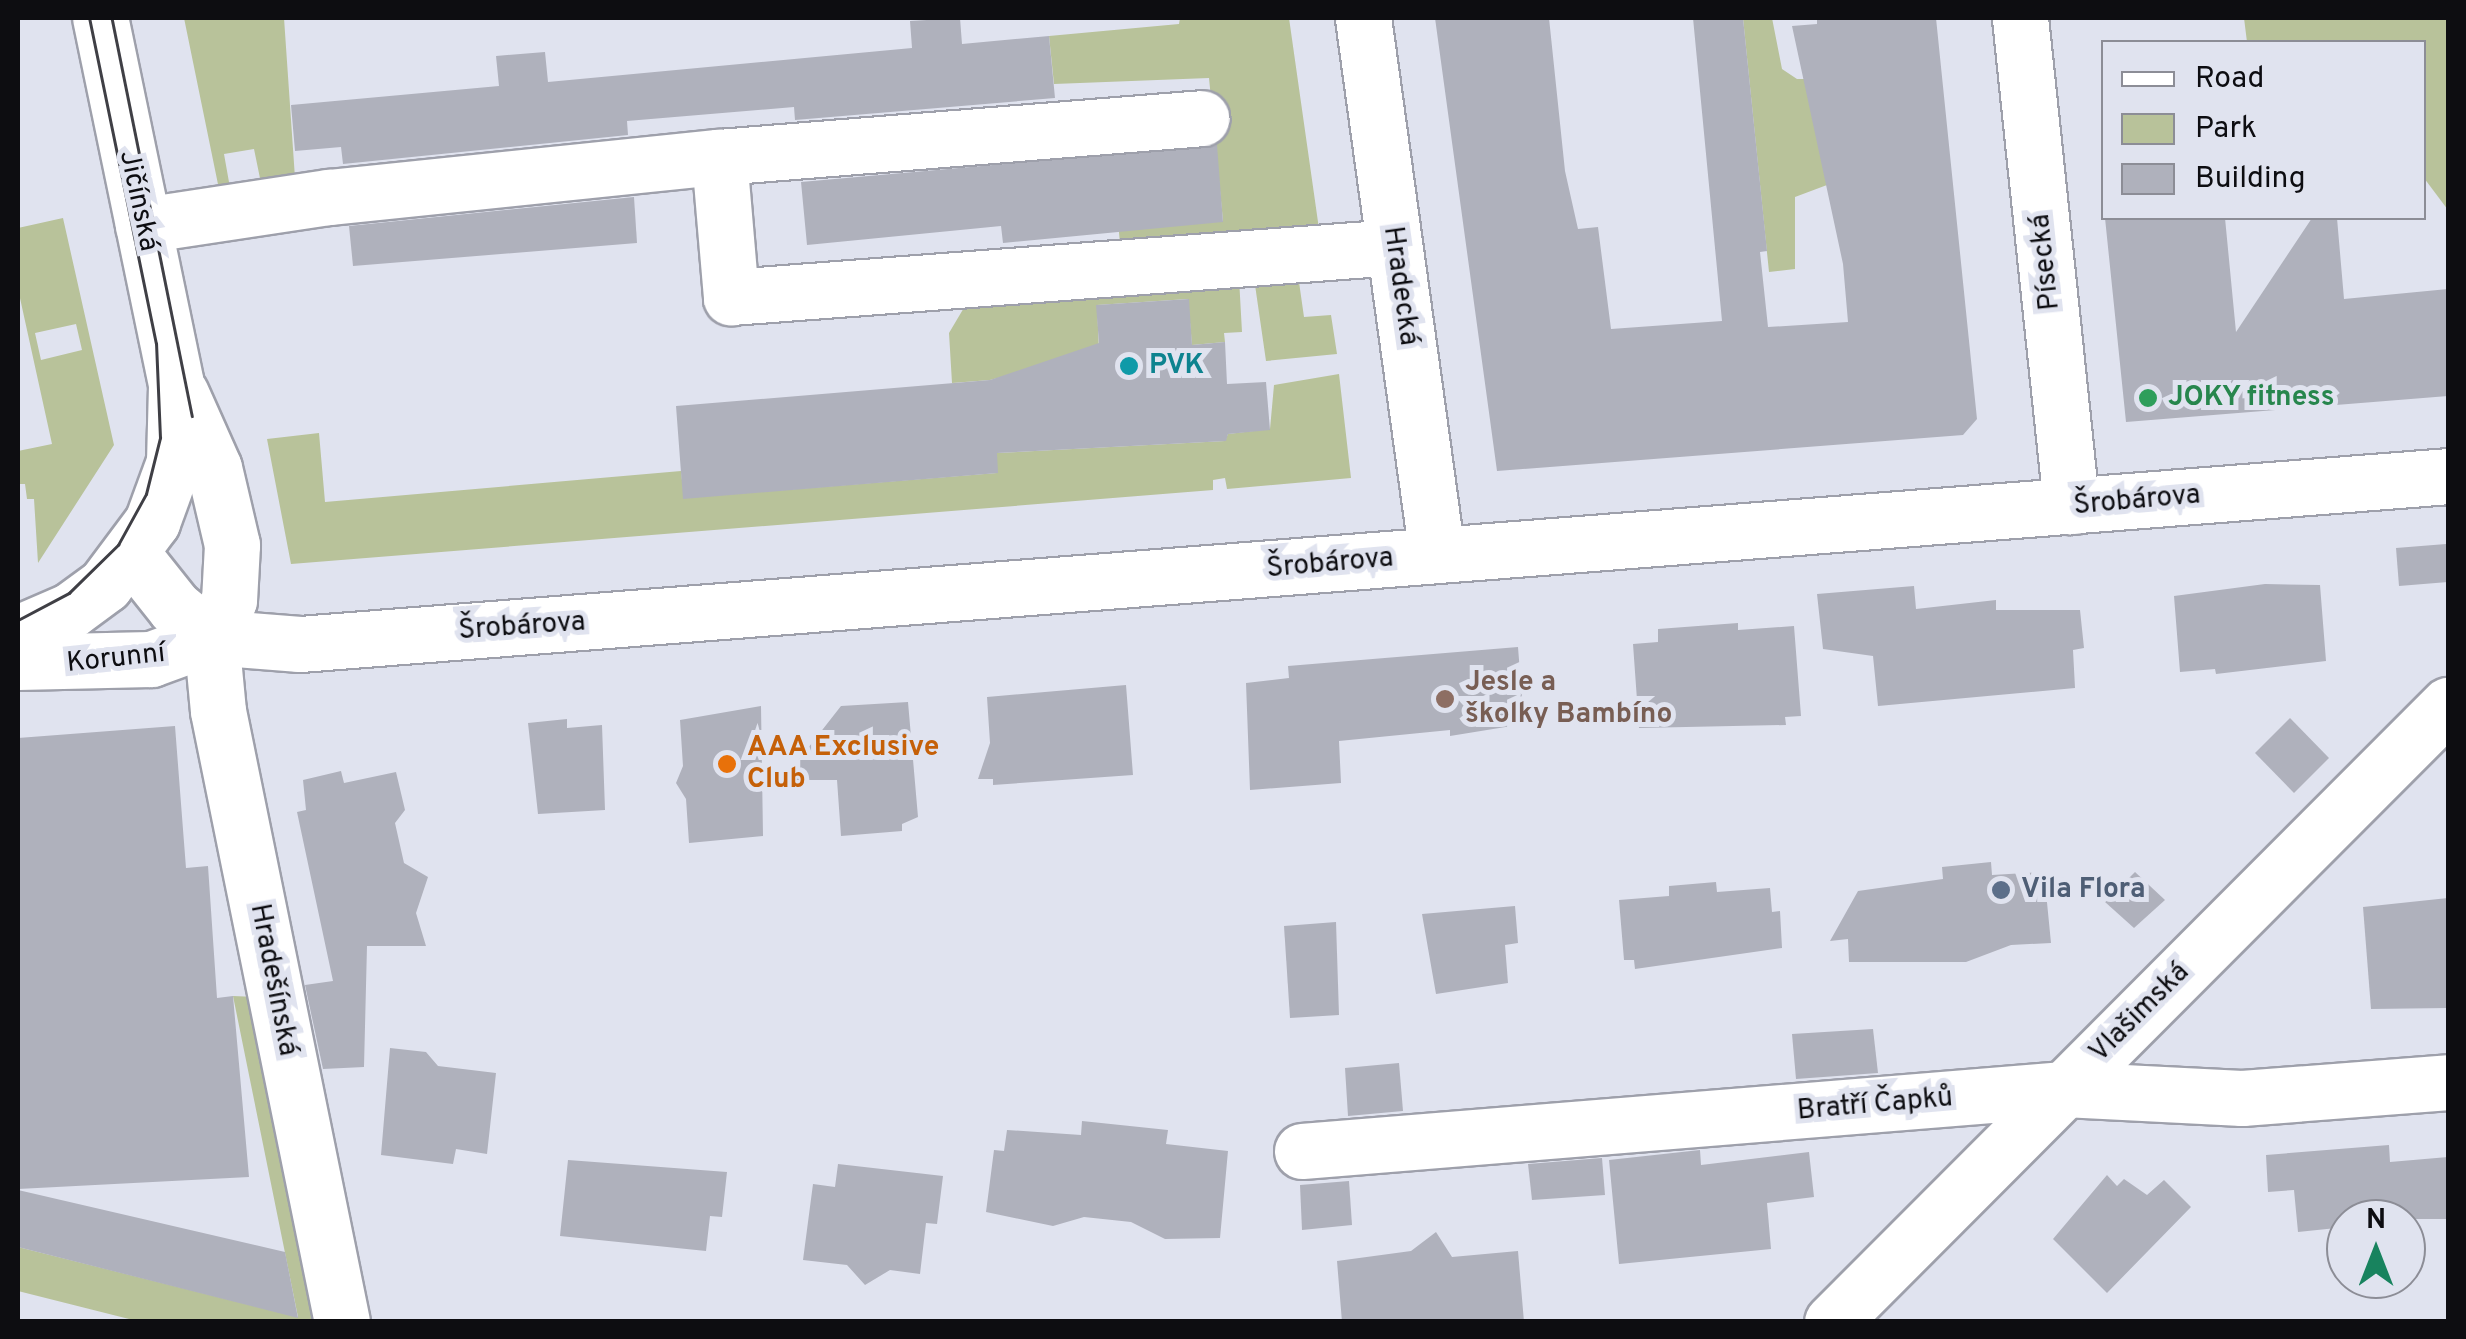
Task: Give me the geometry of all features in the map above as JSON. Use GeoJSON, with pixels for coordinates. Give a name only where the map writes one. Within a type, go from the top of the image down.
{"type":"FeatureCollection","features":[{"type":"Feature","properties":{"kind":"street","name":"Jičínská"},"geometry":{"type":"LineString","coordinates":[[100,18],[184,400],[214,468],[232,546],[229,600],[211,638]]}},
{"type":"Feature","properties":{"kind":"street","name":"Hradecká"},"geometry":{"type":"LineString","coordinates":[[1362,18],[1436,555]]}},
{"type":"Feature","properties":{"kind":"street","name":"Písecká"},"geometry":{"type":"LineString","coordinates":[[2020,18],[2071,506]]}},
{"type":"Feature","properties":{"kind":"street"},"geometry":{"type":"LineString","coordinates":[[143,225],[329,197],[720,157],[1201,118]]}},
{"type":"Feature","properties":{"kind":"street"},"geometry":{"type":"LineString","coordinates":[[720,157],[730,297],[1394,247]]}},
{"type":"Feature","properties":{"kind":"street"},"geometry":{"type":"LineString","coordinates":[[18,650],[95,614],[138,563],[182,498],[184,400]]}},
{"type":"Feature","properties":{"kind":"street","name":"Šrobárova"},"geometry":{"type":"LineString","coordinates":[[211,638],[300,644],[2448,476]]}},
{"type":"Feature","properties":{"kind":"street"},"geometry":{"type":"LineString","coordinates":[[138,563],[211,638]]}},
{"type":"Feature","properties":{"kind":"street","name":"Korunní"},"geometry":{"type":"LineString","coordinates":[[18,634],[70,610],[138,563]]}},
{"type":"Feature","properties":{"kind":"street","name":"Korunní"},"geometry":{"type":"LineString","coordinates":[[18,662],[151,659],[211,638]]}},
{"type":"Feature","properties":{"kind":"street","name":"Hradešínská"},"geometry":{"type":"LineString","coordinates":[[211,638],[218,710],[342,1322]]}},
{"type":"Feature","properties":{"kind":"street","name":"Vlašimská"},"geometry":{"type":"LineString","coordinates":[[1832,1322],[2448,705]]}},
{"type":"Feature","properties":{"kind":"street","name":"Bratří Čapků"},"geometry":{"type":"LineString","coordinates":[[1302,1151],[2064,1090],[2242,1098],[2448,1082]]}},
{"type":"Feature","properties":{"kind":"green space"},"geometry":{"type":"Polygon","coordinates":[[[184,18],[284,18],[295,178],[263,193],[254,149],[224,154],[232,199],[221,199],[184,18]]]}},
{"type":"Feature","properties":{"kind":"green space"},"geometry":{"type":"Polygon","coordinates":[[[1180,18],[1289,18],[1320,236],[1121,255],[1111,143],[1156,144],[1163,227],[1223,221],[1209,78],[1054,84],[1049,36],[1179,24],[1180,18]]]}},
{"type":"Feature","properties":{"kind":"green space"},"geometry":{"type":"Polygon","coordinates":[[[1743,18],[1772,18],[1782,69],[1797,79],[1815,79],[1827,185],[1795,197],[1795,269],[1769,272],[1743,18]]]}},
{"type":"Feature","properties":{"kind":"green space"},"geometry":{"type":"Polygon","coordinates":[[[2244,18],[2448,18],[2448,210],[2426,181],[2426,40],[2247,40],[2244,18]]]}},
{"type":"Feature","properties":{"kind":"green space"},"geometry":{"type":"Polygon","coordinates":[[[63,218],[114,445],[38,563],[34,499],[27,499],[25,484],[18,484],[18,451],[52,444],[18,289],[18,228],[63,218]],[[76,324],[35,333],[41,360],[82,350],[76,324]]]}},
{"type":"Feature","properties":{"kind":"green space"},"geometry":{"type":"Polygon","coordinates":[[[1298,275],[1304,317],[1331,315],[1337,354],[1266,361],[1254,278],[1298,275]]]}},
{"type":"Feature","properties":{"kind":"green space"},"geometry":{"type":"Polygon","coordinates":[[[1239,278],[1242,332],[1224,333],[1225,342],[1192,345],[1188,299],[1097,305],[1099,351],[990,380],[952,383],[949,333],[965,306],[1239,278]]]}},
{"type":"Feature","properties":{"kind":"green space"},"geometry":{"type":"Polygon","coordinates":[[[1339,374],[1351,478],[1227,489],[1225,478],[1213,480],[1213,490],[291,564],[267,439],[319,433],[325,502],[681,471],[684,498],[997,473],[997,453],[1225,441],[1228,434],[1270,429],[1274,385],[1339,374]]]}},
{"type":"Feature","properties":{"kind":"green space"},"geometry":{"type":"Polygon","coordinates":[[[233,996],[259,997],[322,1321],[137,1321],[18,1291],[18,1247],[298,1317],[233,996]]]}},
{"type":"Feature","properties":{"kind":"building"},"geometry":{"type":"Polygon","coordinates":[[[960,18],[962,44],[1049,36],[1055,98],[795,120],[794,107],[627,121],[628,135],[343,164],[341,147],[295,151],[291,105],[499,86],[496,56],[545,52],[548,82],[912,48],[910,21],[960,18]]]}},
{"type":"Feature","properties":{"kind":"building"},"geometry":{"type":"Polygon","coordinates":[[[1435,18],[1549,18],[1565,171],[1578,229],[1598,227],[1611,329],[1722,321],[1693,18],[1743,18],[1767,251],[1760,252],[1768,327],[1848,322],[1843,264],[1792,26],[1817,24],[1817,18],[1936,18],[1977,419],[1963,435],[1497,471],[1435,18]]]}},
{"type":"Feature","properties":{"kind":"building"},"geometry":{"type":"Polygon","coordinates":[[[1217,145],[1223,222],[1003,243],[1001,226],[807,245],[801,182],[1217,145]]]}},
{"type":"Feature","properties":{"kind":"building"},"geometry":{"type":"Polygon","coordinates":[[[634,197],[637,243],[353,266],[349,226],[634,197]]]}},
{"type":"Feature","properties":{"kind":"building"},"geometry":{"type":"Polygon","coordinates":[[[2105,220],[2225,220],[2236,332],[2311,220],[2337,220],[2344,299],[2448,289],[2448,396],[2126,422],[2105,220]]]}},
{"type":"Feature","properties":{"kind":"building"},"geometry":{"type":"Polygon","coordinates":[[[1189,299],[1192,345],[1225,342],[1227,384],[1266,382],[1270,430],[1228,434],[1226,441],[997,453],[998,473],[683,499],[676,406],[990,380],[1099,343],[1096,305],[1189,299]]]}},
{"type":"Feature","properties":{"kind":"building"},"geometry":{"type":"Polygon","coordinates":[[[2446,544],[2448,582],[2399,586],[2396,548],[2446,544]]]}},
{"type":"Feature","properties":{"kind":"building"},"geometry":{"type":"Polygon","coordinates":[[[2265,584],[2320,585],[2326,661],[2216,674],[2215,669],[2180,672],[2174,596],[2265,584]]]}},
{"type":"Feature","properties":{"kind":"building"},"geometry":{"type":"Polygon","coordinates":[[[1914,586],[1916,609],[1996,600],[1996,610],[2080,610],[2084,648],[2073,650],[2075,688],[1878,706],[1873,656],[1823,649],[1817,594],[1914,586]]]}},
{"type":"Feature","properties":{"kind":"building"},"geometry":{"type":"Polygon","coordinates":[[[1738,623],[1738,630],[1794,626],[1801,716],[1785,717],[1786,725],[1639,728],[1633,644],[1658,642],[1658,629],[1738,623]]]}},
{"type":"Feature","properties":{"kind":"building"},"geometry":{"type":"Polygon","coordinates":[[[1518,647],[1524,724],[1450,736],[1450,730],[1339,741],[1341,783],[1250,790],[1246,683],[1289,678],[1288,666],[1518,647]]]}},
{"type":"Feature","properties":{"kind":"building"},"geometry":{"type":"Polygon","coordinates":[[[1126,685],[1133,775],[993,785],[993,779],[978,779],[990,743],[987,697],[1126,685]]]}},
{"type":"Feature","properties":{"kind":"building"},"geometry":{"type":"Polygon","coordinates":[[[908,702],[918,817],[902,824],[902,831],[841,836],[837,780],[783,780],[841,706],[908,702]]]}},
{"type":"Feature","properties":{"kind":"building"},"geometry":{"type":"Polygon","coordinates":[[[761,706],[763,836],[689,843],[686,799],[676,783],[683,766],[680,720],[761,706]]]}},
{"type":"Feature","properties":{"kind":"building"},"geometry":{"type":"Polygon","coordinates":[[[2290,718],[2329,758],[2294,793],[2255,753],[2290,718]]]}},
{"type":"Feature","properties":{"kind":"building"},"geometry":{"type":"Polygon","coordinates":[[[567,719],[567,728],[602,725],[605,810],[538,814],[528,723],[567,719]]]}},
{"type":"Feature","properties":{"kind":"building"},"geometry":{"type":"Polygon","coordinates":[[[175,726],[186,868],[208,866],[217,998],[233,996],[249,1177],[18,1189],[18,738],[175,726]]]}},
{"type":"Feature","properties":{"kind":"building"},"geometry":{"type":"Polygon","coordinates":[[[341,771],[344,783],[396,772],[405,810],[395,823],[404,863],[428,877],[416,913],[426,946],[367,946],[364,1067],[323,1069],[305,985],[333,981],[297,812],[306,810],[303,780],[341,771]]]}},
{"type":"Feature","properties":{"kind":"building"},"geometry":{"type":"Polygon","coordinates":[[[1991,862],[1992,875],[2044,872],[2051,943],[2011,945],[1966,962],[1849,962],[1848,939],[1830,941],[1858,891],[1943,879],[1942,867],[1991,862]]]}},
{"type":"Feature","properties":{"kind":"building"},"geometry":{"type":"Polygon","coordinates":[[[2135,872],[2165,900],[2134,928],[2105,902],[2135,872]]]}},
{"type":"Feature","properties":{"kind":"building"},"geometry":{"type":"Polygon","coordinates":[[[1716,882],[1717,892],[1770,888],[1772,912],[1780,911],[1782,948],[1635,969],[1634,960],[1624,960],[1619,900],[1669,896],[1669,886],[1716,882]]]}},
{"type":"Feature","properties":{"kind":"building"},"geometry":{"type":"Polygon","coordinates":[[[2448,898],[2448,1008],[2371,1009],[2363,907],[2448,898]]]}},
{"type":"Feature","properties":{"kind":"building"},"geometry":{"type":"Polygon","coordinates":[[[1515,906],[1518,943],[1505,945],[1508,983],[1436,994],[1422,914],[1515,906]]]}},
{"type":"Feature","properties":{"kind":"building"},"geometry":{"type":"Polygon","coordinates":[[[1336,922],[1339,1015],[1290,1018],[1284,926],[1336,922]]]}},
{"type":"Feature","properties":{"kind":"building"},"geometry":{"type":"Polygon","coordinates":[[[1873,1029],[1878,1073],[1796,1079],[1792,1034],[1873,1029]]]}},
{"type":"Feature","properties":{"kind":"building"},"geometry":{"type":"Polygon","coordinates":[[[390,1048],[426,1052],[438,1066],[496,1073],[487,1154],[456,1149],[453,1164],[381,1155],[390,1048]]]}},
{"type":"Feature","properties":{"kind":"building"},"geometry":{"type":"Polygon","coordinates":[[[1399,1063],[1403,1111],[1348,1116],[1345,1068],[1399,1063]]]}},
{"type":"Feature","properties":{"kind":"building"},"geometry":{"type":"Polygon","coordinates":[[[1082,1121],[1168,1130],[1166,1144],[1228,1151],[1220,1238],[1165,1239],[1131,1222],[1084,1217],[1053,1226],[986,1212],[994,1150],[1004,1151],[1007,1130],[1081,1135],[1082,1121]]]}},
{"type":"Feature","properties":{"kind":"building"},"geometry":{"type":"Polygon","coordinates":[[[2389,1145],[2390,1162],[2448,1157],[2448,1219],[2426,1219],[2426,1199],[2326,1199],[2326,1229],[2298,1232],[2294,1190],[2268,1192],[2266,1155],[2389,1145]]]}},
{"type":"Feature","properties":{"kind":"building"},"geometry":{"type":"Polygon","coordinates":[[[1700,1150],[1701,1165],[1809,1152],[1814,1197],[1767,1203],[1771,1249],[1619,1264],[1609,1160],[1700,1150]]]}},
{"type":"Feature","properties":{"kind":"building"},"geometry":{"type":"Polygon","coordinates":[[[1602,1158],[1605,1195],[1532,1200],[1528,1164],[1602,1158]]]}},
{"type":"Feature","properties":{"kind":"building"},"geometry":{"type":"Polygon","coordinates":[[[568,1160],[727,1172],[722,1217],[710,1216],[706,1251],[560,1236],[568,1160]]]}},
{"type":"Feature","properties":{"kind":"building"},"geometry":{"type":"Polygon","coordinates":[[[838,1164],[943,1176],[937,1224],[926,1223],[920,1274],[890,1270],[865,1285],[847,1265],[803,1260],[813,1184],[835,1187],[838,1164]]]}},
{"type":"Feature","properties":{"kind":"building"},"geometry":{"type":"Polygon","coordinates":[[[2107,1175],[2117,1186],[2124,1179],[2147,1195],[2164,1180],[2191,1207],[2107,1293],[2053,1239],[2107,1175]]]}},
{"type":"Feature","properties":{"kind":"building"},"geometry":{"type":"Polygon","coordinates":[[[1349,1181],[1352,1225],[1302,1230],[1300,1185],[1349,1181]]]}},
{"type":"Feature","properties":{"kind":"building"},"geometry":{"type":"Polygon","coordinates":[[[18,1190],[285,1252],[298,1318],[18,1247],[18,1190]]]}},
{"type":"Feature","properties":{"kind":"building"},"geometry":{"type":"Polygon","coordinates":[[[1436,1232],[1452,1257],[1518,1251],[1524,1322],[1342,1322],[1337,1261],[1411,1251],[1436,1232]]]}},
{"type":"Feature","properties":{"kind":"tram line"},"geometry":{"type":"LineString","coordinates":[[18,620],[69,593],[118,545],[146,494],[160,438],[156,344],[89,18]]}},
{"type":"Feature","properties":{"kind":"tram line"},"geometry":{"type":"LineString","coordinates":[[112,18],[192,416]]}},
{"type":"Feature","properties":{"kind":"place","name":"PVK"},"geometry":{"type":"Point","coordinates":[1129,366]}},
{"type":"Feature","properties":{"kind":"place","name":"JOKY fitness"},"geometry":{"type":"Point","coordinates":[2148,398]}},
{"type":"Feature","properties":{"kind":"place","name":"Jesle a školky Bambíno"},"geometry":{"type":"Point","coordinates":[1445,699]}},
{"type":"Feature","properties":{"kind":"place","name":"AAA Exclusive Club"},"geometry":{"type":"Point","coordinates":[727,764]}},
{"type":"Feature","properties":{"kind":"place","name":"Vila Flora"},"geometry":{"type":"Point","coordinates":[2001,890]}}]}
